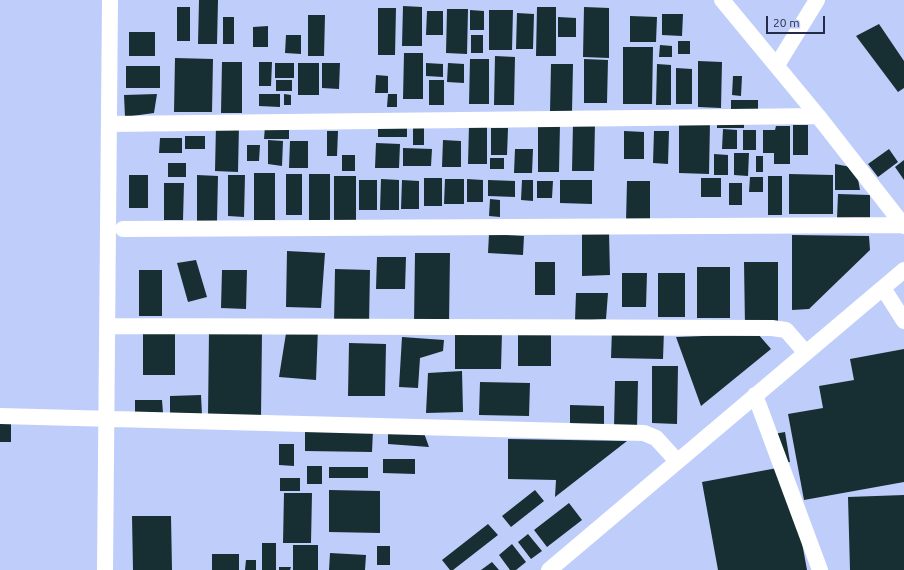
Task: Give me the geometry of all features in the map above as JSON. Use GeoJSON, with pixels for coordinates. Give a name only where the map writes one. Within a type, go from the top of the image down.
{"type":"FeatureCollection","features":[{"type":"Feature","properties":{"kind":"street"},"geometry":{"type":"LineString","coordinates":[[105,570],[110,0]]}},
{"type":"Feature","properties":{"kind":"street"},"geometry":{"type":"LineString","coordinates":[[722,0],[777,65],[904,225]]}},
{"type":"Feature","properties":{"kind":"street"},"geometry":{"type":"LineString","coordinates":[[777,65],[817,0]]}},
{"type":"Feature","properties":{"kind":"street"},"geometry":{"type":"LineString","coordinates":[[109,124],[818,116]]}},
{"type":"Feature","properties":{"kind":"street"},"geometry":{"type":"LineString","coordinates":[[123,229],[904,225]]}},
{"type":"Feature","properties":{"kind":"street"},"geometry":{"type":"LineString","coordinates":[[549,570],[676,461],[904,270]]}},
{"type":"Feature","properties":{"kind":"street"},"geometry":{"type":"LineString","coordinates":[[883,288],[904,321]]}},
{"type":"Feature","properties":{"kind":"street"},"geometry":{"type":"LineString","coordinates":[[108,326],[772,328],[786,330],[806,353]]}},
{"type":"Feature","properties":{"kind":"street"},"geometry":{"type":"LineString","coordinates":[[755,395],[820,570]]}},
{"type":"Feature","properties":{"kind":"street"},"geometry":{"type":"LineString","coordinates":[[0,416],[644,433],[656,438],[676,461]]}},
{"type":"Feature","properties":{"kind":"building"},"geometry":{"type":"Polygon","coordinates":[[[199,0],[218,0],[217,44],[198,44],[199,0]]]}},
{"type":"Feature","properties":{"kind":"building"},"geometry":{"type":"Polygon","coordinates":[[[403,6],[422,7],[422,46],[402,46],[403,6]]]}},
{"type":"Feature","properties":{"kind":"building"},"geometry":{"type":"Polygon","coordinates":[[[177,7],[190,7],[190,41],[177,41],[177,7]]]}},
{"type":"Feature","properties":{"kind":"building"},"geometry":{"type":"Polygon","coordinates":[[[537,7],[556,7],[556,56],[536,56],[537,7]]]}},
{"type":"Feature","properties":{"kind":"building"},"geometry":{"type":"Polygon","coordinates":[[[584,7],[609,8],[609,58],[583,57],[584,7]]]}},
{"type":"Feature","properties":{"kind":"building"},"geometry":{"type":"Polygon","coordinates":[[[378,8],[396,8],[395,55],[378,55],[378,8]]]}},
{"type":"Feature","properties":{"kind":"building"},"geometry":{"type":"Polygon","coordinates":[[[447,9],[468,9],[467,54],[446,53],[447,9]]]}},
{"type":"Feature","properties":{"kind":"building"},"geometry":{"type":"Polygon","coordinates":[[[470,10],[484,11],[484,30],[470,30],[470,10]]]}},
{"type":"Feature","properties":{"kind":"building"},"geometry":{"type":"Polygon","coordinates":[[[489,10],[513,10],[512,50],[489,50],[489,10]]]}},
{"type":"Feature","properties":{"kind":"building"},"geometry":{"type":"Polygon","coordinates":[[[427,11],[443,11],[443,35],[426,35],[427,11]]]}},
{"type":"Feature","properties":{"kind":"building"},"geometry":{"type":"Polygon","coordinates":[[[517,13],[534,14],[533,49],[516,49],[517,13]]]}},
{"type":"Feature","properties":{"kind":"building"},"geometry":{"type":"Polygon","coordinates":[[[662,14],[683,14],[682,36],[662,35],[662,14]]]}},
{"type":"Feature","properties":{"kind":"building"},"geometry":{"type":"Polygon","coordinates":[[[308,15],[325,15],[324,56],[308,56],[308,15]]]}},
{"type":"Feature","properties":{"kind":"building"},"geometry":{"type":"Polygon","coordinates":[[[630,16],[657,17],[656,42],[630,42],[630,16]]]}},
{"type":"Feature","properties":{"kind":"building"},"geometry":{"type":"Polygon","coordinates":[[[223,17],[234,17],[234,44],[223,44],[223,17]]]}},
{"type":"Feature","properties":{"kind":"building"},"geometry":{"type":"Polygon","coordinates":[[[558,17],[576,18],[576,37],[558,37],[558,17]]]}},
{"type":"Feature","properties":{"kind":"building"},"geometry":{"type":"Polygon","coordinates":[[[879,24],[904,61],[904,88],[898,92],[856,36],[879,24]]]}},
{"type":"Feature","properties":{"kind":"building"},"geometry":{"type":"Polygon","coordinates":[[[268,26],[268,47],[253,47],[253,27],[268,26]]]}},
{"type":"Feature","properties":{"kind":"building"},"geometry":{"type":"Polygon","coordinates":[[[129,32],[155,32],[155,56],[129,56],[129,32]]]}},
{"type":"Feature","properties":{"kind":"building"},"geometry":{"type":"Polygon","coordinates":[[[286,35],[301,35],[301,54],[285,53],[286,35]]]}},
{"type":"Feature","properties":{"kind":"building"},"geometry":{"type":"Polygon","coordinates":[[[471,35],[483,35],[483,53],[471,53],[471,35]]]}},
{"type":"Feature","properties":{"kind":"building"},"geometry":{"type":"Polygon","coordinates":[[[678,41],[690,41],[690,54],[678,54],[678,41]]]}},
{"type":"Feature","properties":{"kind":"building"},"geometry":{"type":"Polygon","coordinates":[[[660,45],[672,46],[672,57],[659,57],[660,45]]]}},
{"type":"Feature","properties":{"kind":"building"},"geometry":{"type":"Polygon","coordinates":[[[623,47],[653,47],[652,104],[623,104],[623,47]]]}},
{"type":"Feature","properties":{"kind":"building"},"geometry":{"type":"Polygon","coordinates":[[[404,53],[423,53],[423,99],[403,99],[404,53]]]}},
{"type":"Feature","properties":{"kind":"building"},"geometry":{"type":"Polygon","coordinates":[[[495,56],[515,57],[514,105],[494,105],[495,56]]]}},
{"type":"Feature","properties":{"kind":"building"},"geometry":{"type":"Polygon","coordinates":[[[175,58],[213,59],[212,112],[174,112],[175,58]]]}},
{"type":"Feature","properties":{"kind":"building"},"geometry":{"type":"Polygon","coordinates":[[[470,59],[489,59],[489,104],[469,104],[470,59]]]}},
{"type":"Feature","properties":{"kind":"building"},"geometry":{"type":"Polygon","coordinates":[[[584,59],[608,60],[607,103],[584,103],[584,59]]]}},
{"type":"Feature","properties":{"kind":"building"},"geometry":{"type":"Polygon","coordinates":[[[698,61],[722,62],[721,108],[698,107],[698,61]]]}},
{"type":"Feature","properties":{"kind":"building"},"geometry":{"type":"Polygon","coordinates":[[[222,62],[242,62],[242,113],[221,113],[222,62]]]}},
{"type":"Feature","properties":{"kind":"building"},"geometry":{"type":"Polygon","coordinates":[[[259,62],[272,62],[271,86],[259,86],[259,62]]]}},
{"type":"Feature","properties":{"kind":"building"},"geometry":{"type":"Polygon","coordinates":[[[275,63],[294,63],[294,78],[275,78],[275,63]]]}},
{"type":"Feature","properties":{"kind":"building"},"geometry":{"type":"Polygon","coordinates":[[[298,63],[319,63],[319,95],[298,95],[298,63]]]}},
{"type":"Feature","properties":{"kind":"building"},"geometry":{"type":"Polygon","coordinates":[[[322,63],[340,63],[339,89],[322,88],[322,63]]]}},
{"type":"Feature","properties":{"kind":"building"},"geometry":{"type":"Polygon","coordinates":[[[426,63],[443,64],[443,77],[426,76],[426,63]]]}},
{"type":"Feature","properties":{"kind":"building"},"geometry":{"type":"Polygon","coordinates":[[[448,63],[464,64],[464,83],[447,82],[448,63]]]}},
{"type":"Feature","properties":{"kind":"building"},"geometry":{"type":"Polygon","coordinates":[[[551,64],[573,64],[572,112],[550,112],[551,64]]]}},
{"type":"Feature","properties":{"kind":"building"},"geometry":{"type":"Polygon","coordinates":[[[657,64],[671,65],[671,105],[656,105],[657,64]]]}},
{"type":"Feature","properties":{"kind":"building"},"geometry":{"type":"Polygon","coordinates":[[[126,66],[160,66],[160,88],[126,88],[126,66]]]}},
{"type":"Feature","properties":{"kind":"building"},"geometry":{"type":"Polygon","coordinates":[[[676,68],[692,69],[692,104],[676,104],[676,68]]]}},
{"type":"Feature","properties":{"kind":"building"},"geometry":{"type":"Polygon","coordinates":[[[376,75],[388,76],[388,93],[375,93],[376,75]]]}},
{"type":"Feature","properties":{"kind":"building"},"geometry":{"type":"Polygon","coordinates":[[[733,76],[742,76],[741,96],[732,95],[733,76]]]}},
{"type":"Feature","properties":{"kind":"building"},"geometry":{"type":"Polygon","coordinates":[[[276,80],[292,80],[292,91],[276,91],[276,80]]]}},
{"type":"Feature","properties":{"kind":"building"},"geometry":{"type":"Polygon","coordinates":[[[429,80],[444,80],[444,105],[429,105],[429,80]]]}},
{"type":"Feature","properties":{"kind":"building"},"geometry":{"type":"Polygon","coordinates":[[[157,94],[154,113],[125,117],[124,95],[157,94]]]}},
{"type":"Feature","properties":{"kind":"building"},"geometry":{"type":"Polygon","coordinates":[[[259,94],[280,94],[280,107],[259,106],[259,94]]]}},
{"type":"Feature","properties":{"kind":"building"},"geometry":{"type":"Polygon","coordinates":[[[284,94],[291,95],[291,105],[284,105],[284,94]]]}},
{"type":"Feature","properties":{"kind":"building"},"geometry":{"type":"Polygon","coordinates":[[[388,94],[397,94],[397,107],[387,107],[388,94]]]}},
{"type":"Feature","properties":{"kind":"building"},"geometry":{"type":"Polygon","coordinates":[[[731,100],[758,100],[758,109],[731,109],[731,100]]]}},
{"type":"Feature","properties":{"kind":"building"},"geometry":{"type":"Polygon","coordinates":[[[717,119],[744,119],[744,128],[717,128],[717,119]]]}},
{"type":"Feature","properties":{"kind":"building"},"geometry":{"type":"Polygon","coordinates":[[[413,122],[424,122],[424,145],[413,145],[413,122]]]}},
{"type":"Feature","properties":{"kind":"building"},"geometry":{"type":"Polygon","coordinates":[[[679,122],[710,122],[709,174],[679,173],[679,122]]]}},
{"type":"Feature","properties":{"kind":"building"},"geometry":{"type":"Polygon","coordinates":[[[573,123],[595,123],[594,171],[572,171],[573,123]]]}},
{"type":"Feature","properties":{"kind":"building"},"geometry":{"type":"Polygon","coordinates":[[[378,124],[407,124],[407,137],[378,137],[378,124]]]}},
{"type":"Feature","properties":{"kind":"building"},"geometry":{"type":"Polygon","coordinates":[[[538,124],[560,124],[559,172],[538,172],[538,124]]]}},
{"type":"Feature","properties":{"kind":"building"},"geometry":{"type":"Polygon","coordinates":[[[216,125],[239,125],[238,172],[215,171],[216,125]]]}},
{"type":"Feature","properties":{"kind":"building"},"geometry":{"type":"Polygon","coordinates":[[[469,125],[487,125],[487,164],[468,164],[469,125]]]}},
{"type":"Feature","properties":{"kind":"building"},"geometry":{"type":"Polygon","coordinates":[[[793,125],[808,125],[808,155],[793,155],[793,125]]]}},
{"type":"Feature","properties":{"kind":"building"},"geometry":{"type":"Polygon","coordinates":[[[265,126],[289,126],[289,139],[264,139],[265,126]]]}},
{"type":"Feature","properties":{"kind":"building"},"geometry":{"type":"Polygon","coordinates":[[[776,126],[790,126],[790,164],[774,164],[774,153],[763,153],[763,130],[775,130],[776,126]]]}},
{"type":"Feature","properties":{"kind":"building"},"geometry":{"type":"Polygon","coordinates":[[[491,128],[508,128],[507,155],[491,155],[491,128]]]}},
{"type":"Feature","properties":{"kind":"building"},"geometry":{"type":"Polygon","coordinates":[[[723,129],[737,130],[737,149],[722,149],[723,129]]]}},
{"type":"Feature","properties":{"kind":"building"},"geometry":{"type":"Polygon","coordinates":[[[743,130],[756,130],[756,150],[743,150],[743,130]]]}},
{"type":"Feature","properties":{"kind":"building"},"geometry":{"type":"Polygon","coordinates":[[[327,131],[338,131],[337,156],[327,156],[327,131]]]}},
{"type":"Feature","properties":{"kind":"building"},"geometry":{"type":"Polygon","coordinates":[[[624,131],[644,132],[644,159],[624,159],[624,131]]]}},
{"type":"Feature","properties":{"kind":"building"},"geometry":{"type":"Polygon","coordinates":[[[654,131],[669,131],[668,164],[653,163],[654,131]]]}},
{"type":"Feature","properties":{"kind":"building"},"geometry":{"type":"Polygon","coordinates":[[[185,136],[205,136],[205,149],[185,149],[185,136]]]}},
{"type":"Feature","properties":{"kind":"building"},"geometry":{"type":"Polygon","coordinates":[[[160,138],[182,138],[182,153],[159,153],[160,138]]]}},
{"type":"Feature","properties":{"kind":"building"},"geometry":{"type":"Polygon","coordinates":[[[268,140],[283,141],[282,166],[268,164],[268,140]]]}},
{"type":"Feature","properties":{"kind":"building"},"geometry":{"type":"Polygon","coordinates":[[[443,140],[461,141],[461,167],[442,167],[443,140]]]}},
{"type":"Feature","properties":{"kind":"building"},"geometry":{"type":"Polygon","coordinates":[[[290,141],[308,141],[308,168],[289,168],[290,141]]]}},
{"type":"Feature","properties":{"kind":"building"},"geometry":{"type":"Polygon","coordinates":[[[376,143],[400,144],[399,168],[375,168],[376,143]]]}},
{"type":"Feature","properties":{"kind":"building"},"geometry":{"type":"Polygon","coordinates":[[[247,145],[260,145],[259,161],[247,161],[247,145]]]}},
{"type":"Feature","properties":{"kind":"building"},"geometry":{"type":"Polygon","coordinates":[[[403,148],[432,149],[431,166],[403,166],[403,148]]]}},
{"type":"Feature","properties":{"kind":"building"},"geometry":{"type":"Polygon","coordinates":[[[515,149],[533,149],[532,173],[514,173],[515,149]]]}},
{"type":"Feature","properties":{"kind":"building"},"geometry":{"type":"Polygon","coordinates":[[[889,149],[898,162],[878,177],[868,164],[889,149]]]}},
{"type":"Feature","properties":{"kind":"building"},"geometry":{"type":"Polygon","coordinates":[[[734,153],[749,153],[748,176],[734,175],[734,153]]]}},
{"type":"Feature","properties":{"kind":"building"},"geometry":{"type":"Polygon","coordinates":[[[714,154],[728,155],[728,175],[714,175],[714,154]]]}},
{"type":"Feature","properties":{"kind":"building"},"geometry":{"type":"Polygon","coordinates":[[[342,155],[355,155],[355,171],[342,171],[342,155]]]}},
{"type":"Feature","properties":{"kind":"building"},"geometry":{"type":"Polygon","coordinates":[[[756,156],[763,156],[763,172],[756,172],[756,156]]]}},
{"type":"Feature","properties":{"kind":"building"},"geometry":{"type":"Polygon","coordinates":[[[490,158],[504,158],[504,169],[490,169],[490,158]]]}},
{"type":"Feature","properties":{"kind":"building"},"geometry":{"type":"Polygon","coordinates":[[[904,160],[904,180],[895,167],[904,160]]]}},
{"type":"Feature","properties":{"kind":"building"},"geometry":{"type":"Polygon","coordinates":[[[168,163],[186,163],[186,177],[168,177],[168,163]]]}},
{"type":"Feature","properties":{"kind":"building"},"geometry":{"type":"Polygon","coordinates":[[[835,164],[856,168],[860,190],[835,190],[835,164]]]}},
{"type":"Feature","properties":{"kind":"building"},"geometry":{"type":"Polygon","coordinates":[[[254,173],[275,173],[275,220],[254,220],[254,173]]]}},
{"type":"Feature","properties":{"kind":"building"},"geometry":{"type":"Polygon","coordinates":[[[286,174],[302,174],[302,215],[286,215],[286,174]]]}},
{"type":"Feature","properties":{"kind":"building"},"geometry":{"type":"Polygon","coordinates":[[[309,174],[330,174],[330,221],[309,221],[309,174]]]}},
{"type":"Feature","properties":{"kind":"building"},"geometry":{"type":"Polygon","coordinates":[[[789,174],[833,175],[833,214],[789,214],[789,174]]]}},
{"type":"Feature","properties":{"kind":"building"},"geometry":{"type":"Polygon","coordinates":[[[129,175],[148,175],[148,208],[129,208],[129,175]]]}},
{"type":"Feature","properties":{"kind":"building"},"geometry":{"type":"Polygon","coordinates":[[[197,175],[218,176],[217,221],[197,221],[197,175]]]}},
{"type":"Feature","properties":{"kind":"building"},"geometry":{"type":"Polygon","coordinates":[[[228,175],[245,175],[244,217],[228,216],[228,175]]]}},
{"type":"Feature","properties":{"kind":"building"},"geometry":{"type":"Polygon","coordinates":[[[334,176],[356,176],[356,222],[334,222],[334,176]]]}},
{"type":"Feature","properties":{"kind":"building"},"geometry":{"type":"Polygon","coordinates":[[[768,176],[782,176],[782,215],[768,215],[768,176]]]}},
{"type":"Feature","properties":{"kind":"building"},"geometry":{"type":"Polygon","coordinates":[[[750,177],[763,177],[763,192],[749,192],[750,177]]]}},
{"type":"Feature","properties":{"kind":"building"},"geometry":{"type":"Polygon","coordinates":[[[424,178],[442,178],[442,206],[424,206],[424,178]]]}},
{"type":"Feature","properties":{"kind":"building"},"geometry":{"type":"Polygon","coordinates":[[[701,178],[721,178],[721,197],[701,197],[701,178]]]}},
{"type":"Feature","properties":{"kind":"building"},"geometry":{"type":"Polygon","coordinates":[[[381,179],[399,180],[399,210],[380,210],[381,179]]]}},
{"type":"Feature","properties":{"kind":"building"},"geometry":{"type":"Polygon","coordinates":[[[445,179],[464,179],[464,204],[444,204],[445,179]]]}},
{"type":"Feature","properties":{"kind":"building"},"geometry":{"type":"Polygon","coordinates":[[[467,179],[483,180],[483,202],[467,202],[467,179]]]}},
{"type":"Feature","properties":{"kind":"building"},"geometry":{"type":"Polygon","coordinates":[[[359,180],[377,180],[377,210],[359,210],[359,180]]]}},
{"type":"Feature","properties":{"kind":"building"},"geometry":{"type":"Polygon","coordinates":[[[402,180],[419,181],[419,209],[401,209],[402,180]]]}},
{"type":"Feature","properties":{"kind":"building"},"geometry":{"type":"Polygon","coordinates":[[[488,180],[515,181],[515,197],[488,196],[488,180]]]}},
{"type":"Feature","properties":{"kind":"building"},"geometry":{"type":"Polygon","coordinates":[[[522,180],[533,180],[533,201],[521,200],[522,180]]]}},
{"type":"Feature","properties":{"kind":"building"},"geometry":{"type":"Polygon","coordinates":[[[560,180],[592,180],[592,204],[560,203],[560,180]]]}},
{"type":"Feature","properties":{"kind":"building"},"geometry":{"type":"Polygon","coordinates":[[[537,181],[553,181],[552,198],[537,198],[537,181]]]}},
{"type":"Feature","properties":{"kind":"building"},"geometry":{"type":"Polygon","coordinates":[[[627,181],[650,181],[650,223],[626,222],[627,181]]]}},
{"type":"Feature","properties":{"kind":"building"},"geometry":{"type":"Polygon","coordinates":[[[164,183],[184,183],[183,220],[164,220],[164,183]]]}},
{"type":"Feature","properties":{"kind":"building"},"geometry":{"type":"Polygon","coordinates":[[[729,183],[742,183],[742,205],[729,205],[729,183]]]}},
{"type":"Feature","properties":{"kind":"building"},"geometry":{"type":"Polygon","coordinates":[[[838,194],[870,195],[870,220],[837,219],[838,194]]]}},
{"type":"Feature","properties":{"kind":"building"},"geometry":{"type":"Polygon","coordinates":[[[490,199],[500,200],[500,217],[489,216],[490,199]]]}},
{"type":"Feature","properties":{"kind":"building"},"geometry":{"type":"Polygon","coordinates":[[[582,232],[609,232],[610,275],[582,276],[582,232]]]}},
{"type":"Feature","properties":{"kind":"building"},"geometry":{"type":"Polygon","coordinates":[[[489,234],[524,236],[523,255],[488,253],[489,234]]]}},
{"type":"Feature","properties":{"kind":"building"},"geometry":{"type":"Polygon","coordinates":[[[792,235],[869,236],[870,250],[809,309],[792,310],[792,235]]]}},
{"type":"Feature","properties":{"kind":"building"},"geometry":{"type":"Polygon","coordinates":[[[287,251],[325,253],[321,308],[286,307],[287,251]]]}},
{"type":"Feature","properties":{"kind":"building"},"geometry":{"type":"Polygon","coordinates":[[[415,253],[450,253],[449,324],[414,324],[415,253]]]}},
{"type":"Feature","properties":{"kind":"building"},"geometry":{"type":"Polygon","coordinates":[[[377,257],[406,257],[405,289],[376,289],[377,257]]]}},
{"type":"Feature","properties":{"kind":"building"},"geometry":{"type":"Polygon","coordinates":[[[196,260],[207,297],[188,302],[177,263],[196,260]]]}},
{"type":"Feature","properties":{"kind":"building"},"geometry":{"type":"Polygon","coordinates":[[[535,262],[555,262],[555,295],[535,295],[535,262]]]}},
{"type":"Feature","properties":{"kind":"building"},"geometry":{"type":"Polygon","coordinates":[[[744,262],[778,262],[778,325],[745,326],[744,262]]]}},
{"type":"Feature","properties":{"kind":"building"},"geometry":{"type":"Polygon","coordinates":[[[697,267],[730,267],[730,318],[697,318],[697,267]]]}},
{"type":"Feature","properties":{"kind":"building"},"geometry":{"type":"Polygon","coordinates":[[[335,269],[370,270],[369,324],[334,324],[335,269]]]}},
{"type":"Feature","properties":{"kind":"building"},"geometry":{"type":"Polygon","coordinates":[[[139,270],[162,270],[162,316],[139,316],[139,270]]]}},
{"type":"Feature","properties":{"kind":"building"},"geometry":{"type":"Polygon","coordinates":[[[222,270],[247,270],[246,309],[221,308],[222,270]]]}},
{"type":"Feature","properties":{"kind":"building"},"geometry":{"type":"Polygon","coordinates":[[[622,273],[647,273],[646,307],[622,307],[622,273]]]}},
{"type":"Feature","properties":{"kind":"building"},"geometry":{"type":"Polygon","coordinates":[[[658,273],[685,273],[685,317],[658,317],[658,273]]]}},
{"type":"Feature","properties":{"kind":"building"},"geometry":{"type":"Polygon","coordinates":[[[576,293],[608,293],[606,319],[575,321],[576,293]]]}},
{"type":"Feature","properties":{"kind":"building"},"geometry":{"type":"Polygon","coordinates":[[[287,327],[318,328],[316,380],[279,377],[287,327]]]}},
{"type":"Feature","properties":{"kind":"building"},"geometry":{"type":"Polygon","coordinates":[[[143,329],[175,329],[175,375],[143,375],[143,329]]]}},
{"type":"Feature","properties":{"kind":"building"},"geometry":{"type":"Polygon","coordinates":[[[612,330],[664,330],[663,359],[611,358],[612,330]]]}},
{"type":"Feature","properties":{"kind":"building"},"geometry":{"type":"Polygon","coordinates":[[[209,331],[262,332],[261,417],[208,416],[209,331]]]}},
{"type":"Feature","properties":{"kind":"building"},"geometry":{"type":"Polygon","coordinates":[[[455,331],[502,332],[501,369],[455,369],[455,331]]]}},
{"type":"Feature","properties":{"kind":"building"},"geometry":{"type":"Polygon","coordinates":[[[518,331],[551,332],[551,366],[518,366],[518,331]]]}},
{"type":"Feature","properties":{"kind":"building"},"geometry":{"type":"Polygon","coordinates":[[[758,334],[771,349],[701,406],[676,337],[758,334]]]}},
{"type":"Feature","properties":{"kind":"building"},"geometry":{"type":"Polygon","coordinates":[[[402,337],[444,340],[443,351],[420,358],[418,388],[399,387],[402,337]]]}},
{"type":"Feature","properties":{"kind":"building"},"geometry":{"type":"Polygon","coordinates":[[[349,343],[386,344],[385,396],[348,396],[349,343]]]}},
{"type":"Feature","properties":{"kind":"building"},"geometry":{"type":"Polygon","coordinates":[[[904,349],[904,482],[804,500],[788,414],[823,408],[819,386],[854,380],[850,359],[904,349]]]}},
{"type":"Feature","properties":{"kind":"building"},"geometry":{"type":"Polygon","coordinates":[[[652,366],[678,366],[677,424],[652,423],[652,366]]]}},
{"type":"Feature","properties":{"kind":"building"},"geometry":{"type":"Polygon","coordinates":[[[462,371],[463,412],[426,413],[428,373],[462,371]]]}},
{"type":"Feature","properties":{"kind":"building"},"geometry":{"type":"Polygon","coordinates":[[[615,381],[638,381],[637,428],[614,428],[615,381]]]}},
{"type":"Feature","properties":{"kind":"building"},"geometry":{"type":"Polygon","coordinates":[[[480,382],[530,383],[529,416],[479,415],[480,382]]]}},
{"type":"Feature","properties":{"kind":"building"},"geometry":{"type":"Polygon","coordinates":[[[201,395],[202,415],[170,415],[170,396],[201,395]]]}},
{"type":"Feature","properties":{"kind":"building"},"geometry":{"type":"Polygon","coordinates":[[[135,400],[162,400],[163,413],[135,413],[135,400]]]}},
{"type":"Feature","properties":{"kind":"building"},"geometry":{"type":"Polygon","coordinates":[[[570,405],[604,406],[604,424],[570,424],[570,405]]]}},
{"type":"Feature","properties":{"kind":"building"},"geometry":{"type":"Polygon","coordinates":[[[11,422],[11,442],[0,442],[0,423],[11,422]]]}},
{"type":"Feature","properties":{"kind":"building"},"geometry":{"type":"Polygon","coordinates":[[[305,429],[373,430],[372,452],[305,451],[305,429]]]}},
{"type":"Feature","properties":{"kind":"building"},"geometry":{"type":"Polygon","coordinates":[[[388,431],[424,433],[429,447],[388,444],[388,431]]]}},
{"type":"Feature","properties":{"kind":"building"},"geometry":{"type":"Polygon","coordinates":[[[785,432],[790,462],[773,464],[768,435],[785,432]]]}},
{"type":"Feature","properties":{"kind":"building"},"geometry":{"type":"Polygon","coordinates":[[[508,439],[627,441],[555,497],[556,480],[508,479],[508,439]]]}},
{"type":"Feature","properties":{"kind":"building"},"geometry":{"type":"Polygon","coordinates":[[[279,444],[294,444],[294,466],[279,465],[279,444]]]}},
{"type":"Feature","properties":{"kind":"building"},"geometry":{"type":"Polygon","coordinates":[[[383,459],[415,459],[415,474],[383,473],[383,459]]]}},
{"type":"Feature","properties":{"kind":"building"},"geometry":{"type":"Polygon","coordinates":[[[307,466],[322,466],[322,484],[307,484],[307,466]]]}},
{"type":"Feature","properties":{"kind":"building"},"geometry":{"type":"Polygon","coordinates":[[[788,466],[807,570],[718,570],[702,482],[788,466]]]}},
{"type":"Feature","properties":{"kind":"building"},"geometry":{"type":"Polygon","coordinates":[[[329,467],[368,467],[368,478],[329,478],[329,467]]]}},
{"type":"Feature","properties":{"kind":"building"},"geometry":{"type":"Polygon","coordinates":[[[280,478],[300,478],[300,491],[280,491],[280,478]]]}},
{"type":"Feature","properties":{"kind":"building"},"geometry":{"type":"Polygon","coordinates":[[[329,490],[380,491],[380,533],[329,532],[329,490]]]}},
{"type":"Feature","properties":{"kind":"building"},"geometry":{"type":"Polygon","coordinates":[[[535,490],[544,501],[511,527],[502,516],[535,490]]]}},
{"type":"Feature","properties":{"kind":"building"},"geometry":{"type":"Polygon","coordinates":[[[284,493],[312,493],[311,543],[283,543],[284,493]]]}},
{"type":"Feature","properties":{"kind":"building"},"geometry":{"type":"Polygon","coordinates":[[[904,495],[904,570],[850,570],[848,497],[904,495]]]}},
{"type":"Feature","properties":{"kind":"building"},"geometry":{"type":"Polygon","coordinates":[[[569,503],[582,520],[547,547],[534,530],[569,503]]]}},
{"type":"Feature","properties":{"kind":"building"},"geometry":{"type":"Polygon","coordinates":[[[132,516],[171,516],[172,570],[133,570],[132,516]]]}},
{"type":"Feature","properties":{"kind":"building"},"geometry":{"type":"Polygon","coordinates":[[[488,524],[498,535],[453,570],[450,570],[442,560],[488,524]]]}},
{"type":"Feature","properties":{"kind":"building"},"geometry":{"type":"Polygon","coordinates":[[[528,534],[542,551],[531,559],[518,542],[528,534]]]}},
{"type":"Feature","properties":{"kind":"building"},"geometry":{"type":"Polygon","coordinates":[[[262,543],[276,543],[276,570],[262,570],[262,543]]]}},
{"type":"Feature","properties":{"kind":"building"},"geometry":{"type":"Polygon","coordinates":[[[512,544],[526,562],[516,570],[510,570],[499,555],[512,544]]]}},
{"type":"Feature","properties":{"kind":"building"},"geometry":{"type":"Polygon","coordinates":[[[293,545],[318,545],[318,570],[293,570],[293,545]]]}},
{"type":"Feature","properties":{"kind":"building"},"geometry":{"type":"Polygon","coordinates":[[[377,546],[390,546],[390,565],[377,565],[377,546]]]}},
{"type":"Feature","properties":{"kind":"building"},"geometry":{"type":"Polygon","coordinates":[[[330,553],[366,555],[365,570],[329,570],[330,553]]]}},
{"type":"Feature","properties":{"kind":"building"},"geometry":{"type":"Polygon","coordinates":[[[212,554],[239,554],[239,570],[212,570],[212,554]]]}},
{"type":"Feature","properties":{"kind":"building"},"geometry":{"type":"Polygon","coordinates":[[[246,560],[256,560],[256,570],[245,570],[246,560]]]}},
{"type":"Feature","properties":{"kind":"building"},"geometry":{"type":"Polygon","coordinates":[[[492,562],[499,570],[481,570],[492,562]]]}},
{"type":"Feature","properties":{"kind":"building"},"geometry":{"type":"Polygon","coordinates":[[[279,567],[291,567],[290,570],[279,570],[279,567]]]}}]}
